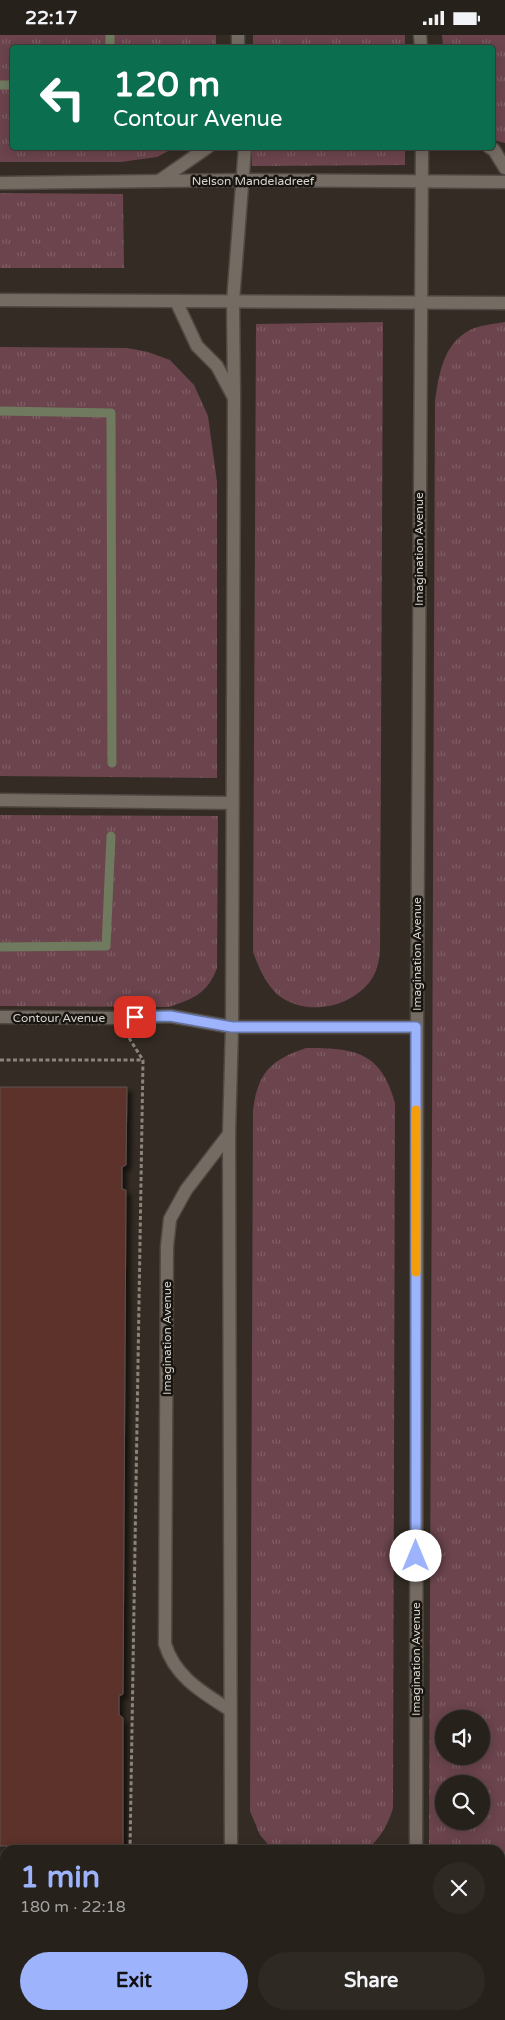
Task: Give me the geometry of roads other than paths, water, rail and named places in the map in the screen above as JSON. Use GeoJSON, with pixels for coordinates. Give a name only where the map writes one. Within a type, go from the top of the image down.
{"type":"FeatureCollection","features":[{"type":"Feature","properties":{"kind":"street"},"geometry":{"type":"LineString","coordinates":[[158,181],[204,150]]}},
{"type":"Feature","properties":{"kind":"street"},"geometry":{"type":"LineString","coordinates":[[231,1845],[229,1134],[232,1027],[233,301],[245,150]]}},
{"type":"Feature","properties":{"kind":"street","name":"Imagination Avenue"},"geometry":{"type":"LineString","coordinates":[[416,1845],[416,1027],[422,150]]}},
{"type":"Feature","properties":{"kind":"street"},"geometry":{"type":"LineString","coordinates":[[491,150],[505,168]]}},
{"type":"Feature","properties":{"kind":"street","name":"Nelson Mandeladreef"},"geometry":{"type":"LineString","coordinates":[[0,183],[243,180],[505,182]]}},
{"type":"Feature","properties":{"kind":"street"},"geometry":{"type":"LineString","coordinates":[[0,300],[505,303]]}},
{"type":"Feature","properties":{"kind":"street"},"geometry":{"type":"LineString","coordinates":[[176,301],[197,346],[217,366],[234,398]]}},
{"type":"Feature","properties":{"kind":"street"},"geometry":{"type":"LineString","coordinates":[[0,800],[232,803]]}},
{"type":"Feature","properties":{"kind":"street","name":"Contour Avenue"},"geometry":{"type":"LineString","coordinates":[[0,1017],[118,1018],[170,1016],[232,1027],[416,1027]]}},
{"type":"Feature","properties":{"kind":"street","name":"Imagination Avenue"},"geometry":{"type":"LineString","coordinates":[[229,1134],[186,1191],[170,1219],[167,1247],[165,1644],[170,1659],[180,1674],[202,1692],[230,1710]]}},
{"type":"Feature","properties":{"kind":"waterway"},"geometry":{"type":"LineString","coordinates":[[110,35],[110,45]]}},
{"type":"Feature","properties":{"kind":"waterway"},"geometry":{"type":"LineString","coordinates":[[0,85],[10,85]]}},
{"type":"Feature","properties":{"kind":"waterway"},"geometry":{"type":"LineString","coordinates":[[0,411],[111,413],[112,763]]}},
{"type":"Feature","properties":{"kind":"waterway"},"geometry":{"type":"LineString","coordinates":[[0,947],[106,946],[111,836]]}}]}
